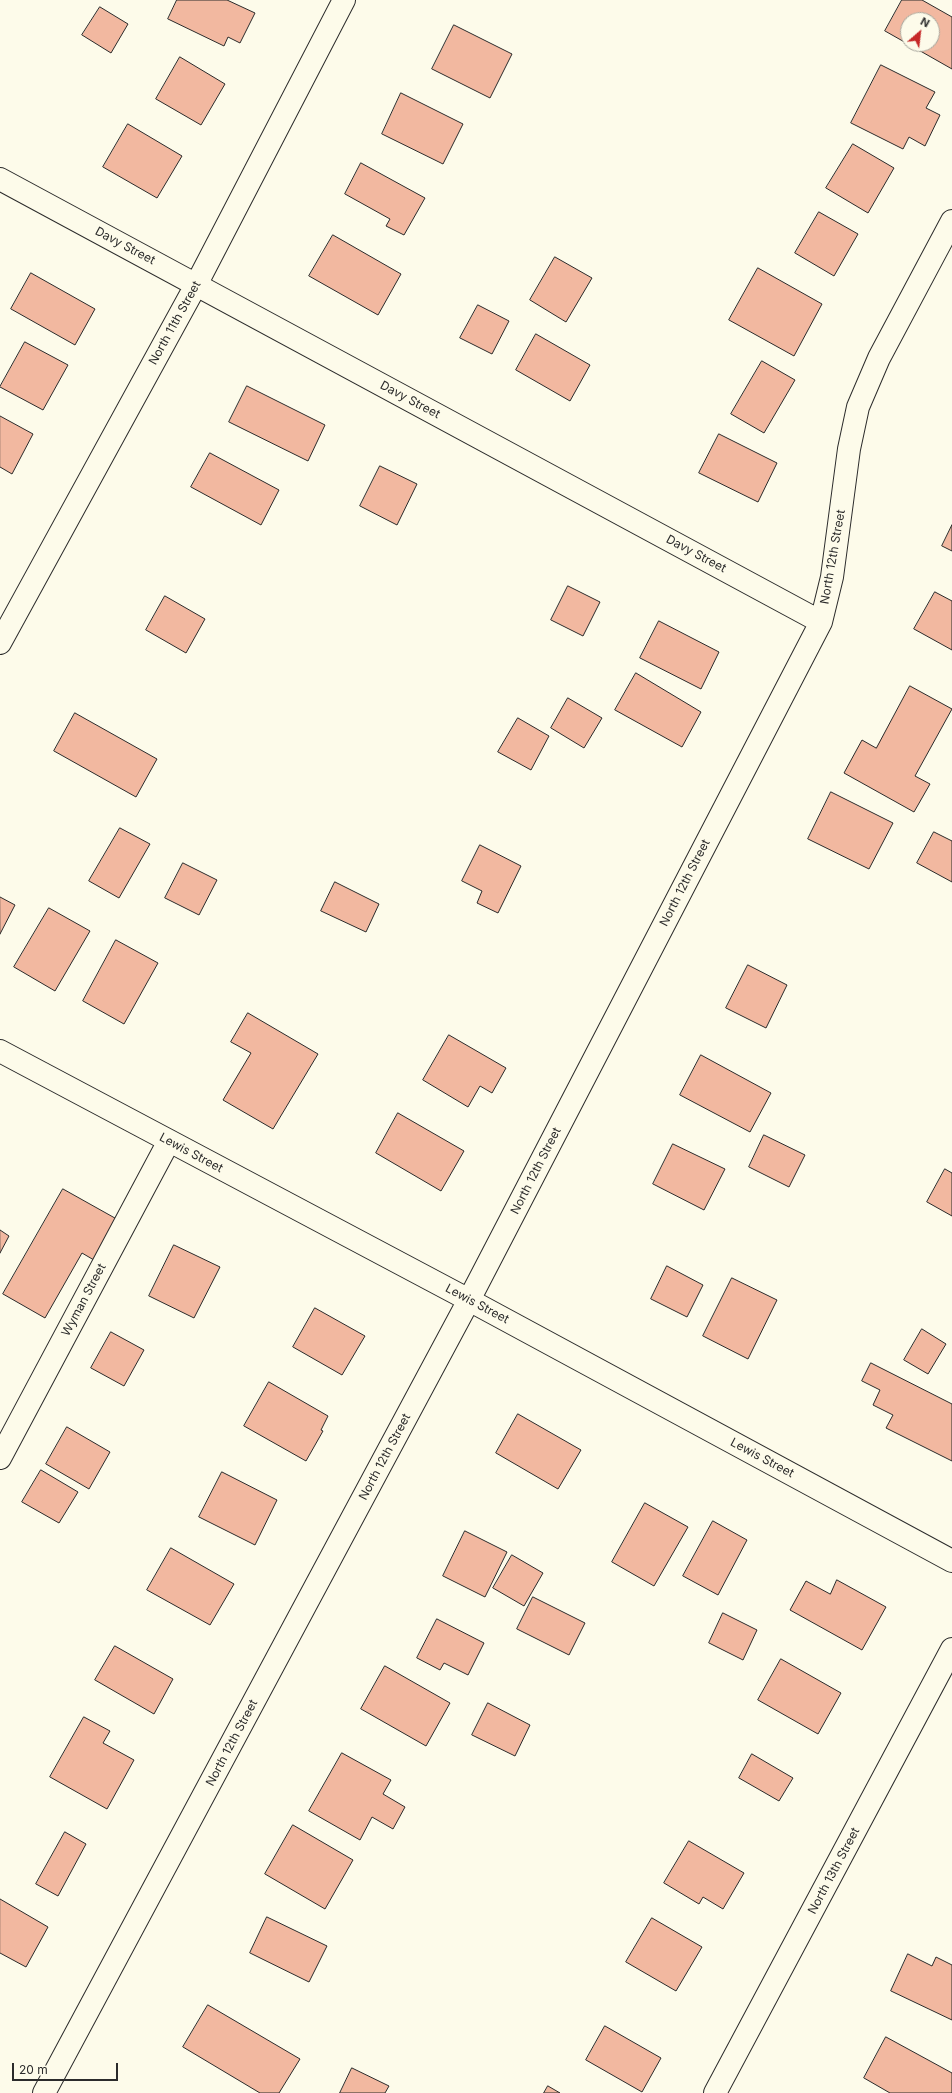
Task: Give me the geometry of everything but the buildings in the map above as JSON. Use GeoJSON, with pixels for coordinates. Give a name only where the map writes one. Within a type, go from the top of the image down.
{"type":"FeatureCollection","features":[{"type":"Feature","properties":{"kind":"street","name":"North 11th Street"},"geometry":{"type":"LineString","coordinates":[[0,643],[196,285],[344,0]]}},
{"type":"Feature","properties":{"kind":"street","name":"Davy Street"},"geometry":{"type":"LineString","coordinates":[[0,179],[821,622]]}},
{"type":"Feature","properties":{"kind":"street","name":"North 12th Street"},"geometry":{"type":"LineString","coordinates":[[44,2093],[469,1300],[821,622],[832,577],[849,449],[858,407],[879,358],[952,221]]}},
{"type":"Feature","properties":{"kind":"street","name":"Lewis Street"},"geometry":{"type":"LineString","coordinates":[[0,1051],[469,1300],[952,1561]]}},
{"type":"Feature","properties":{"kind":"street","name":"Wyman Street"},"geometry":{"type":"LineString","coordinates":[[0,1458],[169,1141]]}},
{"type":"Feature","properties":{"kind":"street","name":"North 13th Street"},"geometry":{"type":"LineString","coordinates":[[715,2093],[952,1649]]}}]}
